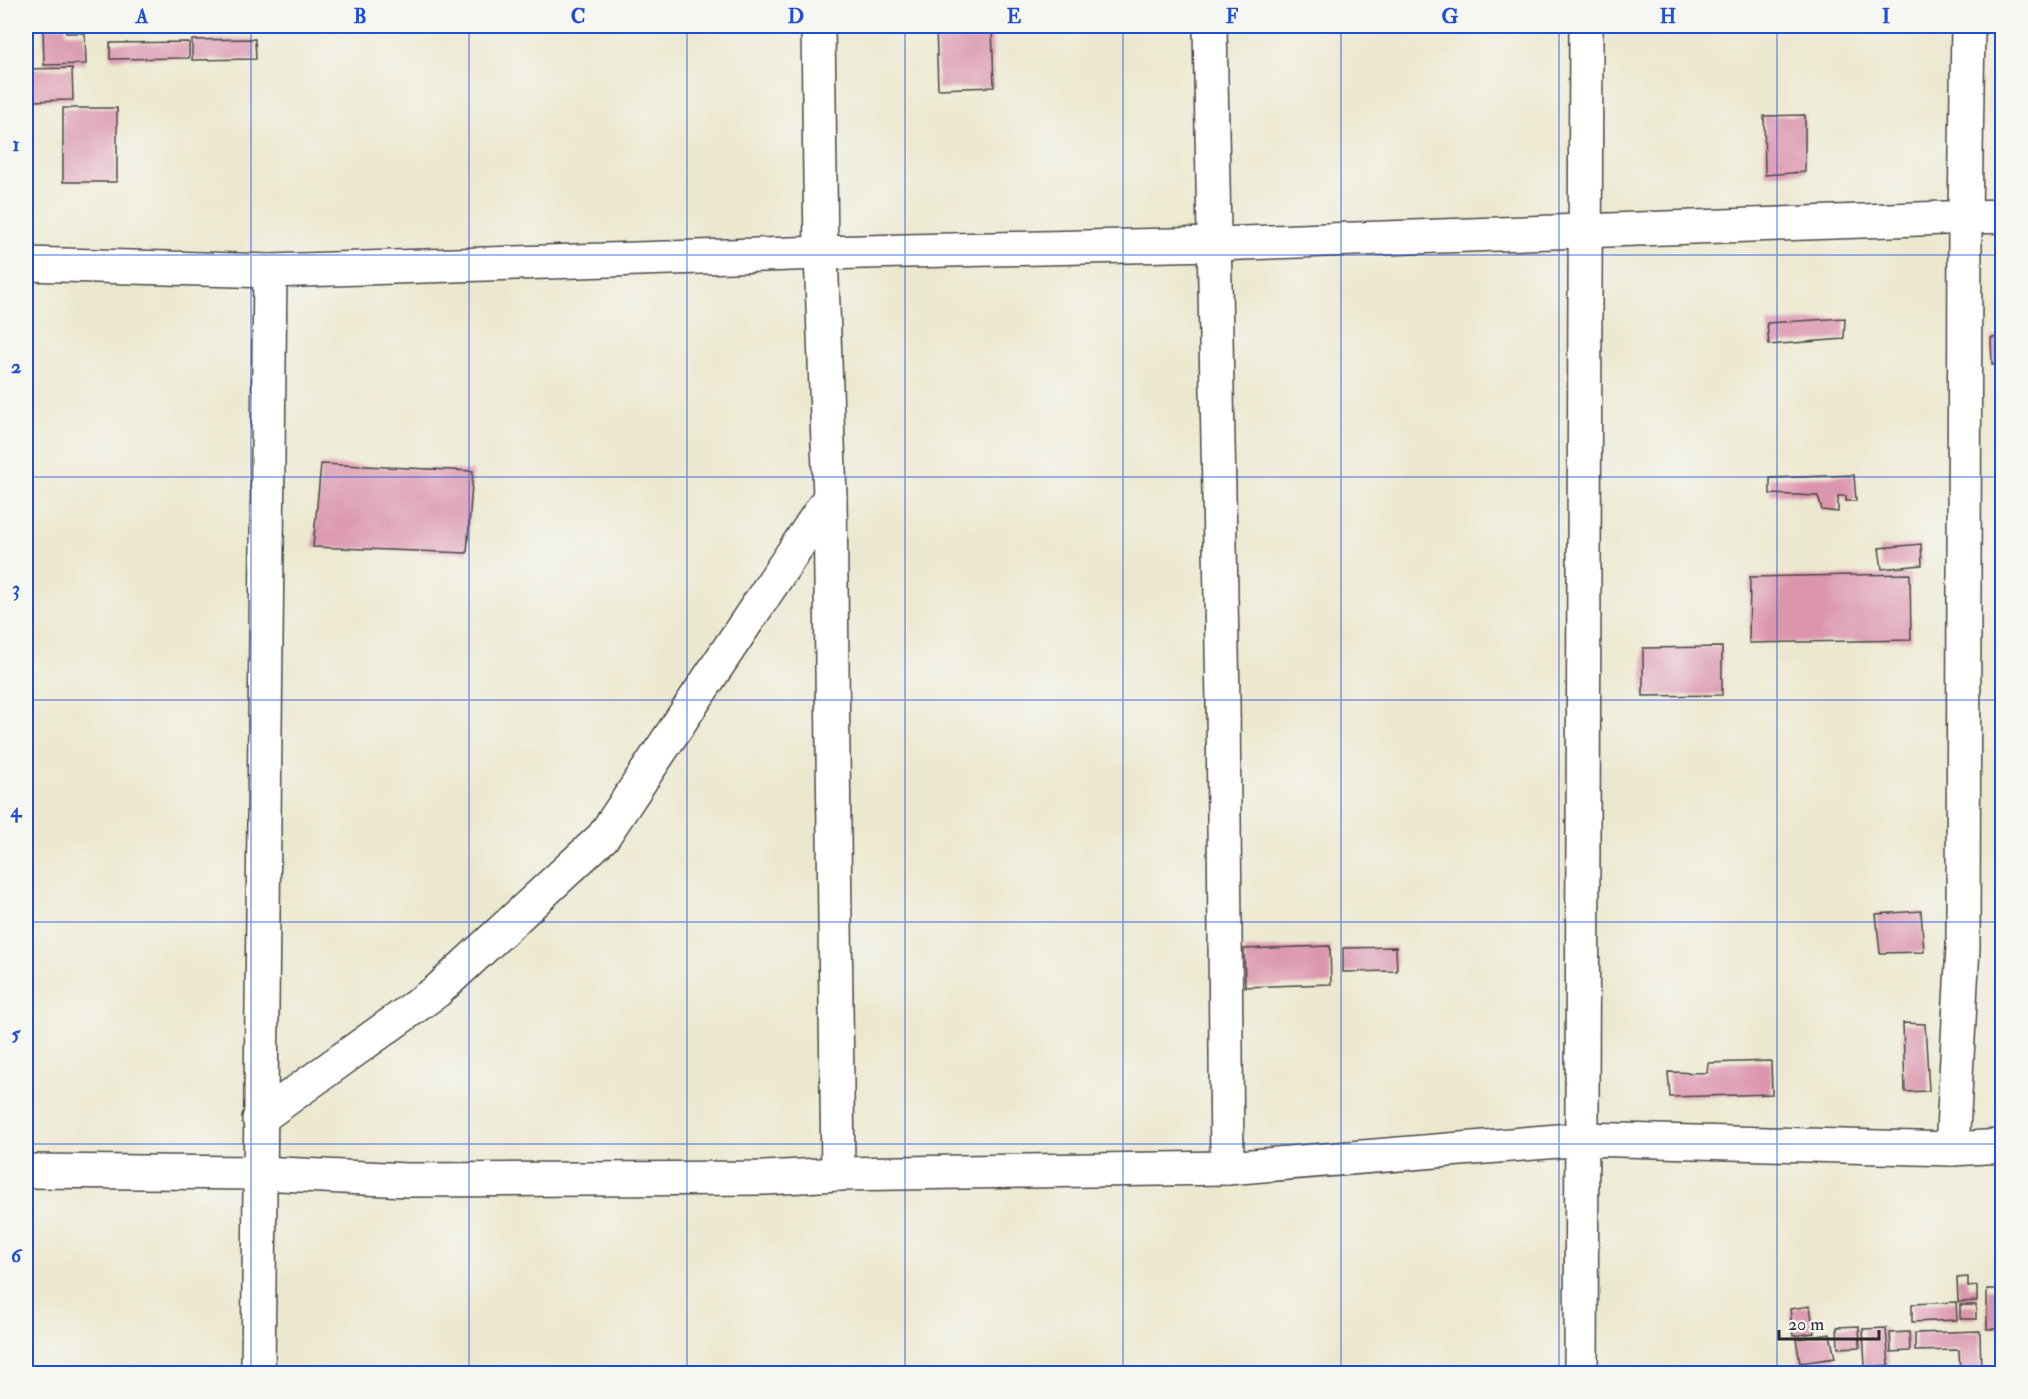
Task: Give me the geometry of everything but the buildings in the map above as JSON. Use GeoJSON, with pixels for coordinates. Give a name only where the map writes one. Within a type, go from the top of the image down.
{"type":"FeatureCollection","features":[{"type":"Feature","properties":{"kind":"street"},"geometry":{"type":"LineString","coordinates":[[818,26],[821,253],[830,497],[838,1174]]}},
{"type":"Feature","properties":{"kind":"street"},"geometry":{"type":"LineString","coordinates":[[1210,26],[1223,701],[1227,1168]]}},
{"type":"Feature","properties":{"kind":"street"},"geometry":{"type":"LineString","coordinates":[[1581,1374],[1586,26]]}},
{"type":"Feature","properties":{"kind":"street"},"geometry":{"type":"LineString","coordinates":[[1952,1149],[1963,947],[1965,217],[1968,26]]}},
{"type":"Feature","properties":{"kind":"street"},"geometry":{"type":"LineString","coordinates":[[26,264],[270,271],[821,253],[1215,244],[2002,216]]}},
{"type":"Feature","properties":{"kind":"street"},"geometry":{"type":"LineString","coordinates":[[258,1374],[270,271]]}},
{"type":"Feature","properties":{"kind":"street"},"geometry":{"type":"LineString","coordinates":[[259,1119],[437,991],[603,837],[830,497]]}},
{"type":"Feature","properties":{"kind":"street"},"geometry":{"type":"LineString","coordinates":[[26,1171],[259,1173],[407,1180],[765,1178],[838,1174],[1227,1168],[1583,1139],[1952,1149],[2002,1146]]}}]}
